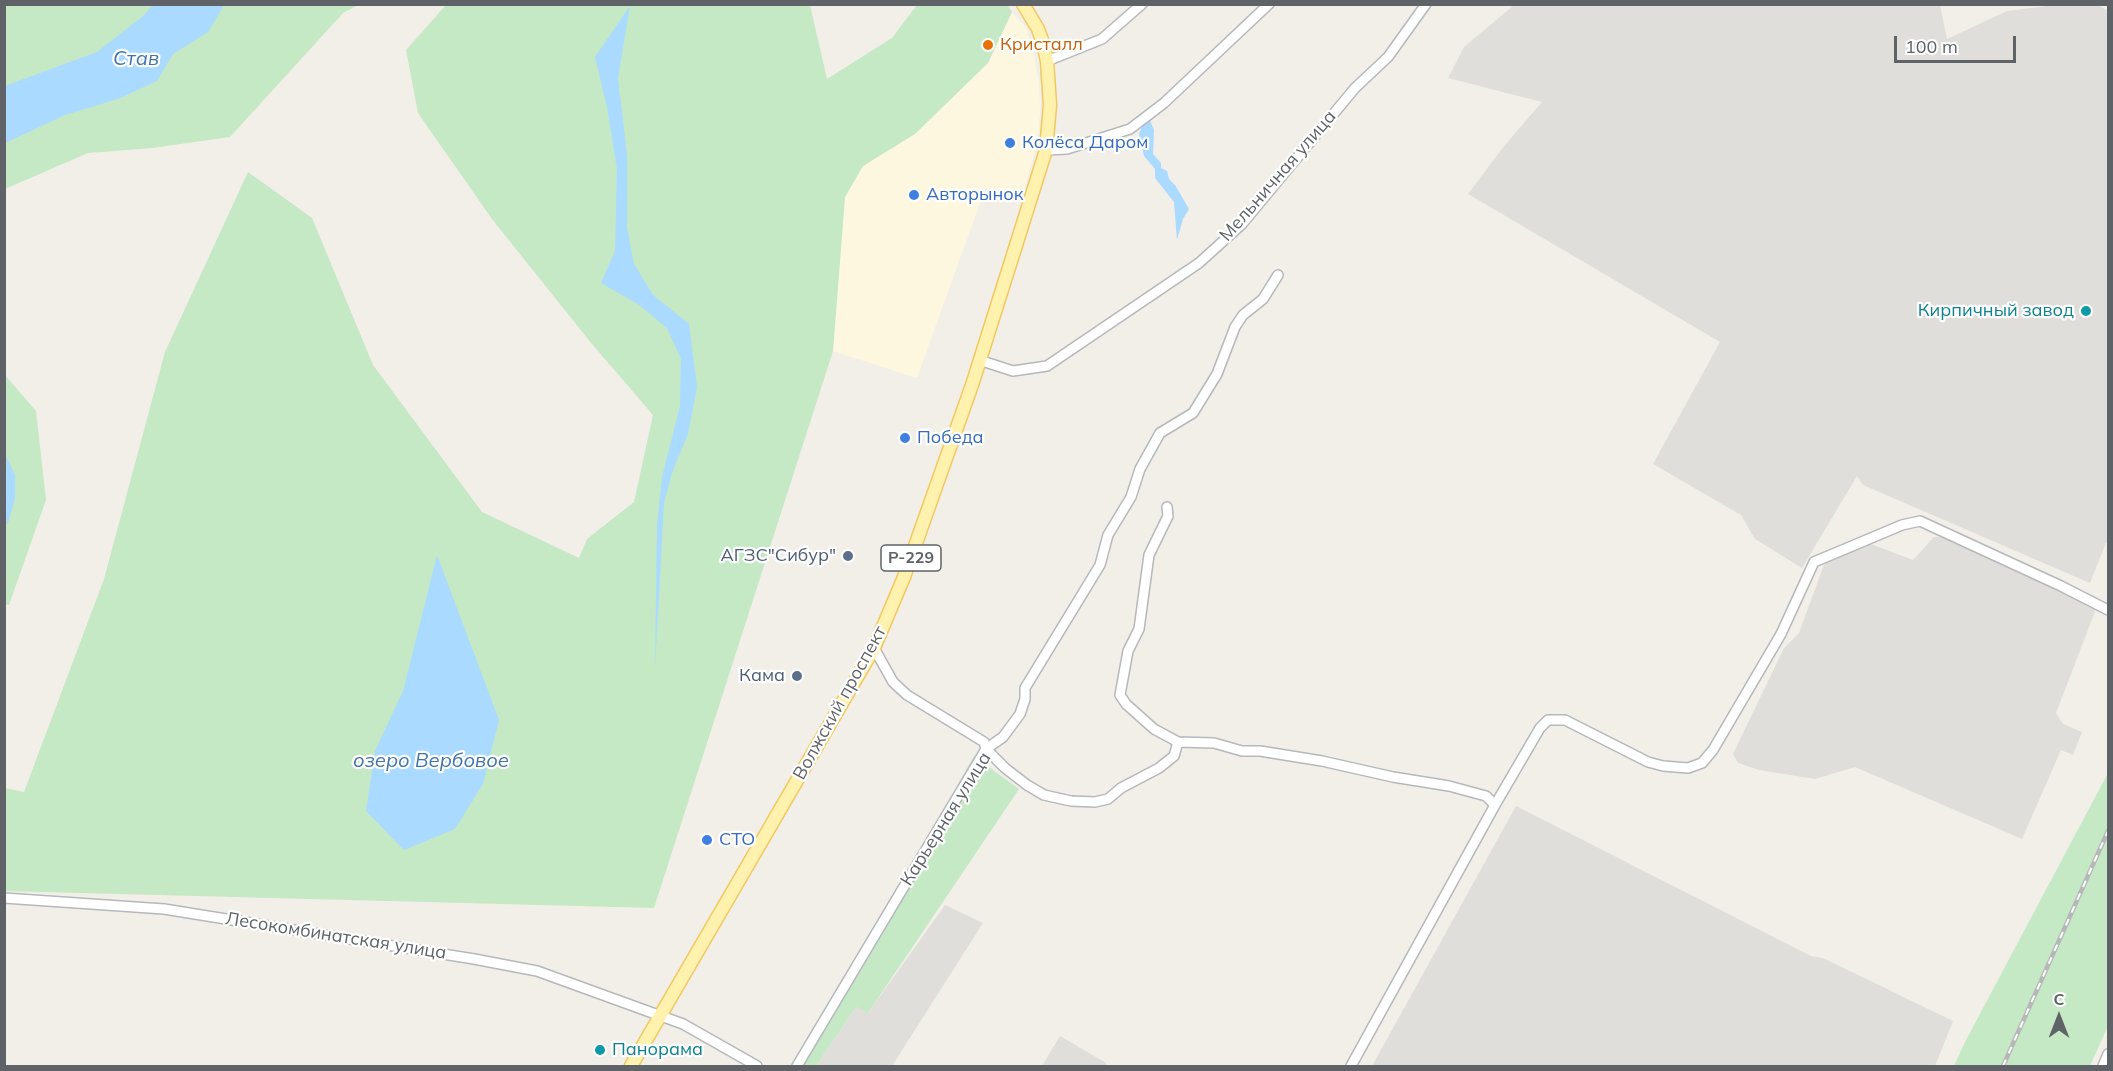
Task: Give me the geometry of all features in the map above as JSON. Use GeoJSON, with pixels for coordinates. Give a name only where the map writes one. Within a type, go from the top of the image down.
{"type":"FeatureCollection","features":[{"type":"Feature","properties":{"kind":"main road","name":"Волжский проспект"},"geometry":{"type":"LineString","coordinates":[[631,1066],[874,648],[904,577],[979,360],[1046,150],[1050,105],[1047,61],[1038,29],[1023,4]]}},
{"type":"Feature","properties":{"kind":"street"},"geometry":{"type":"LineString","coordinates":[[1047,61],[1102,39],[1142,4]]}},
{"type":"Feature","properties":{"kind":"street"},"geometry":{"type":"LineString","coordinates":[[1046,150],[1067,148],[1130,129],[1164,103],[1269,4]]}},
{"type":"Feature","properties":{"kind":"street","name":"Мельничная улица"},"geometry":{"type":"LineString","coordinates":[[979,360],[1013,371],[1047,366],[1199,264],[1242,224],[1355,88],[1388,57],[1426,4]]}},
{"type":"Feature","properties":{"kind":"street","name":"Карьерная улица"},"geometry":{"type":"LineString","coordinates":[[797,1066],[986,749],[1003,737],[1020,714],[1025,699],[1025,688],[1100,565],[1108,535],[1131,497],[1140,469],[1160,433],[1193,413],[1217,374],[1235,327],[1243,315],[1263,299],[1278,275]]}},
{"type":"Feature","properties":{"kind":"street"},"geometry":{"type":"LineString","coordinates":[[1167,507],[1168,516],[1149,555],[1139,629],[1128,651],[1120,695],[1126,704],[1154,729],[1178,742],[1214,743],[1242,751],[1322,761],[1393,777],[1449,786],[1486,796],[1495,805]]}},
{"type":"Feature","properties":{"kind":"street"},"geometry":{"type":"LineString","coordinates":[[1351,1066],[1495,805],[1540,728],[1548,720],[1565,720],[1656,764],[1688,768],[1702,763],[1713,750],[1781,634],[1814,562],[1902,525],[1920,521],[2109,610]]}},
{"type":"Feature","properties":{"kind":"street"},"geometry":{"type":"LineString","coordinates":[[874,648],[893,682],[907,695],[984,742],[986,749],[1027,785],[1044,795],[1071,801],[1095,802],[1108,799],[1121,788],[1159,768],[1174,756],[1178,742]]}},
{"type":"Feature","properties":{"kind":"street","name":"Лесокомбинатская улица"},"geometry":{"type":"LineString","coordinates":[[4,898],[164,909],[474,959],[537,972],[593,990],[659,1017],[683,1024],[757,1066]]}},
{"type":"Feature","properties":{"kind":"street"},"geometry":{"type":"LineString","coordinates":[[2103,1066],[2109,1054]]}},
{"type":"Feature","properties":{"kind":"shaded area"},"geometry":{"type":"Polygon","coordinates":[[[2096,4],[2108,11],[2108,543],[2106,543],[2090,583],[1863,485],[1857,476],[1802,568],[1755,539],[1741,515],[1653,464],[1720,342],[1468,194],[1504,146],[1542,102],[1448,78],[1464,47],[1514,5],[1940,5],[1947,39],[2007,11],[2055,5],[2096,4]]]}},
{"type":"Feature","properties":{"kind":"shaded area","name":"Авторынок"},"geometry":{"type":"Polygon","coordinates":[[[1012,12],[1027,29],[1039,84],[1038,139],[1023,194],[985,189],[917,378],[833,351],[845,197],[863,166],[915,134],[988,63],[1012,12]]]}},
{"type":"Feature","properties":{"kind":"shaded area"},"geometry":{"type":"Polygon","coordinates":[[[1934,537],[1948,537],[2096,609],[2056,713],[2063,724],[2082,732],[2073,755],[2061,750],[2022,839],[1855,767],[1815,779],[1759,770],[1738,763],[1733,754],[1784,648],[1799,633],[1825,562],[1871,544],[1913,560],[1934,537]]]}},
{"type":"Feature","properties":{"kind":"shaded area"},"geometry":{"type":"Polygon","coordinates":[[[1516,806],[1811,956],[1823,958],[1953,1021],[1935,1066],[1372,1066],[1516,806]]]}},
{"type":"Feature","properties":{"kind":"shaded area"},"geometry":{"type":"Polygon","coordinates":[[[945,905],[983,923],[892,1066],[816,1066],[856,1007],[868,1013],[945,905]]]}},
{"type":"Feature","properties":{"kind":"shaded area"},"geometry":{"type":"Polygon","coordinates":[[[1060,1036],[1106,1063],[1106,1066],[1042,1066],[1060,1036]]]}},
{"type":"Feature","properties":{"kind":"green space"},"geometry":{"type":"Polygon","coordinates":[[[4,5],[358,5],[343,13],[230,137],[152,148],[88,153],[5,189],[4,5]]]}},
{"type":"Feature","properties":{"kind":"green space"},"geometry":{"type":"Polygon","coordinates":[[[446,5],[810,5],[827,79],[892,38],[917,5],[1007,5],[1012,12],[988,63],[915,134],[863,166],[845,197],[833,351],[654,908],[5,891],[5,788],[24,792],[104,579],[165,352],[248,172],[312,218],[373,365],[482,512],[579,558],[587,539],[634,502],[653,415],[592,344],[492,219],[418,113],[406,50],[446,5]]]}},
{"type":"Feature","properties":{"kind":"green space"},"geometry":{"type":"Polygon","coordinates":[[[4,374],[36,411],[46,500],[9,605],[4,604],[4,374]]]}},
{"type":"Feature","properties":{"kind":"green space"},"geometry":{"type":"Polygon","coordinates":[[[974,756],[1019,789],[868,1013],[856,1007],[816,1066],[800,1066],[974,756]]]}},
{"type":"Feature","properties":{"kind":"green space"},"geometry":{"type":"Polygon","coordinates":[[[2108,773],[2108,1026],[2090,1066],[1954,1066],[1965,1042],[2108,773]]]}},
{"type":"Feature","properties":{"kind":"water","name":"Став"},"geometry":{"type":"Polygon","coordinates":[[[154,4],[224,5],[208,32],[173,54],[157,81],[118,99],[65,115],[5,143],[5,86],[97,52],[142,17],[154,4]]]}},
{"type":"Feature","properties":{"kind":"water"},"geometry":{"type":"Polygon","coordinates":[[[630,6],[618,78],[627,155],[627,227],[634,264],[653,295],[689,324],[697,387],[688,434],[673,470],[664,503],[655,667],[657,525],[662,477],[680,406],[681,359],[667,328],[638,304],[601,283],[615,251],[617,169],[607,107],[595,57],[630,6]]]}},
{"type":"Feature","properties":{"kind":"water"},"geometry":{"type":"Polygon","coordinates":[[[1150,120],[1154,130],[1153,154],[1161,163],[1161,168],[1167,171],[1169,179],[1189,209],[1183,219],[1177,240],[1174,202],[1155,178],[1155,169],[1144,156],[1139,134],[1143,124],[1150,120]]]}},
{"type":"Feature","properties":{"kind":"water"},"geometry":{"type":"Polygon","coordinates":[[[4,452],[15,475],[15,499],[8,523],[5,525],[4,452]]]}},
{"type":"Feature","properties":{"kind":"water","name":"озеро Вербовое"},"geometry":{"type":"Polygon","coordinates":[[[437,555],[499,720],[483,784],[455,829],[404,850],[366,811],[375,751],[403,691],[437,555]]]}},
{"type":"Feature","properties":{"kind":"railway"},"geometry":{"type":"LineString","coordinates":[[2003,1066],[2108,831]]}},
{"type":"Feature","properties":{"kind":"place","name":"Кристалл"},"geometry":{"type":"Point","coordinates":[988,45]}},
{"type":"Feature","properties":{"kind":"place","name":"Колёса Даром"},"geometry":{"type":"Point","coordinates":[1010,143]}},
{"type":"Feature","properties":{"kind":"place","name":"Авторынок"},"geometry":{"type":"Point","coordinates":[914,195]}},
{"type":"Feature","properties":{"kind":"place","name":"Кирпичный завод"},"geometry":{"type":"Point","coordinates":[2086,311]}},
{"type":"Feature","properties":{"kind":"place","name":"Победа"},"geometry":{"type":"Point","coordinates":[905,438]}},
{"type":"Feature","properties":{"kind":"place","name":"АГЗС\"Сибур\""},"geometry":{"type":"Point","coordinates":[848,556]}},
{"type":"Feature","properties":{"kind":"place","name":"Кама"},"geometry":{"type":"Point","coordinates":[797,676]}},
{"type":"Feature","properties":{"kind":"place","name":"СТО"},"geometry":{"type":"Point","coordinates":[707,840]}},
{"type":"Feature","properties":{"kind":"place","name":"Панорама"},"geometry":{"type":"Point","coordinates":[600,1050]}}]}
